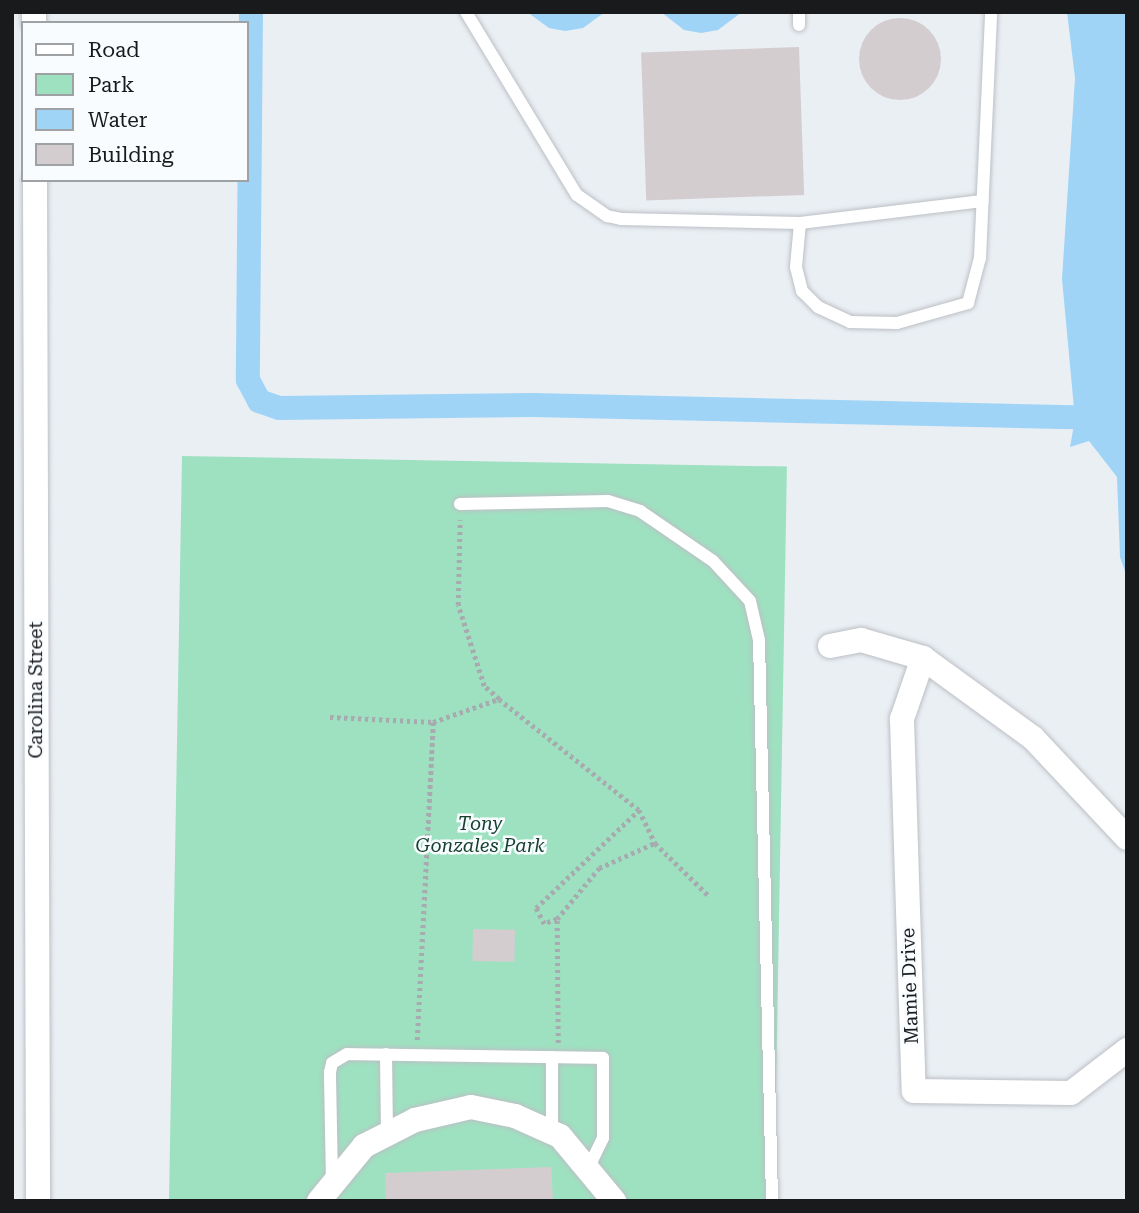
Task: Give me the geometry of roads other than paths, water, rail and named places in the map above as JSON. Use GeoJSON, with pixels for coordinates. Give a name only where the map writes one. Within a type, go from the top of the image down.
{"type":"FeatureCollection","features":[{"type":"Feature","properties":{"kind":"street","name":"Carolina Street"},"geometry":{"type":"LineString","coordinates":[[35,182],[38,1201]]}},
{"type":"Feature","properties":{"kind":"street"},"geometry":{"type":"LineString","coordinates":[[830,646],[861,640],[923,657],[1033,738],[1127,838]]}},
{"type":"Feature","properties":{"kind":"street","name":"Mamie Drive"},"geometry":{"type":"LineString","coordinates":[[923,657],[902,719],[914,1091],[1071,1093],[1127,1050]]}},
{"type":"Feature","properties":{"kind":"street"},"geometry":{"type":"LineString","coordinates":[[326,1191],[364,1146],[387,1132],[471,1107],[515,1116],[552,1132],[589,1169],[614,1201]]}},
{"type":"Feature","properties":{"kind":"lane"},"geometry":{"type":"LineString","coordinates":[[466,12],[561,176],[577,195],[607,216],[800,223],[983,201]]}},
{"type":"Feature","properties":{"kind":"lane"},"geometry":{"type":"LineString","coordinates":[[800,223],[796,267],[802,291],[818,307],[850,322],[897,323],[968,303],[980,258],[991,12]]}},
{"type":"Feature","properties":{"kind":"lane"},"geometry":{"type":"LineString","coordinates":[[460,504],[608,501],[640,511],[713,561],[750,601],[758,640],[772,1201]]}},
{"type":"Feature","properties":{"kind":"lane"},"geometry":{"type":"LineString","coordinates":[[326,1191],[332,1063],[347,1054],[603,1058],[603,1138],[589,1169]]}},
{"type":"Feature","properties":{"kind":"lane"},"geometry":{"type":"LineString","coordinates":[[386,1054],[387,1132]]}},
{"type":"Feature","properties":{"kind":"lane"},"geometry":{"type":"LineString","coordinates":[[552,1132],[555,1057]]}},
{"type":"Feature","properties":{"kind":"water"},"geometry":{"type":"Polygon","coordinates":[[[527,12],[605,12],[583,28],[565,31],[549,28],[527,12]]]}},
{"type":"Feature","properties":{"kind":"water"},"geometry":{"type":"Polygon","coordinates":[[[661,12],[742,12],[718,30],[701,33],[684,30],[661,12]]]}},
{"type":"Feature","properties":{"kind":"water"},"geometry":{"type":"Polygon","coordinates":[[[1067,12],[1127,12],[1127,577],[1120,557],[1117,477],[1089,441],[1070,447],[1075,419],[1062,279],[1075,78],[1067,12]]]}},
{"type":"Feature","properties":{"kind":"waterway"},"geometry":{"type":"LineString","coordinates":[[251,12],[248,380],[259,401],[279,408],[533,405],[1107,418]]}},
{"type":"Feature","properties":{"kind":"park label","name":"Tony Gonzales Park"},"geometry":{"type":"Point","coordinates":[480,835]}}]}
